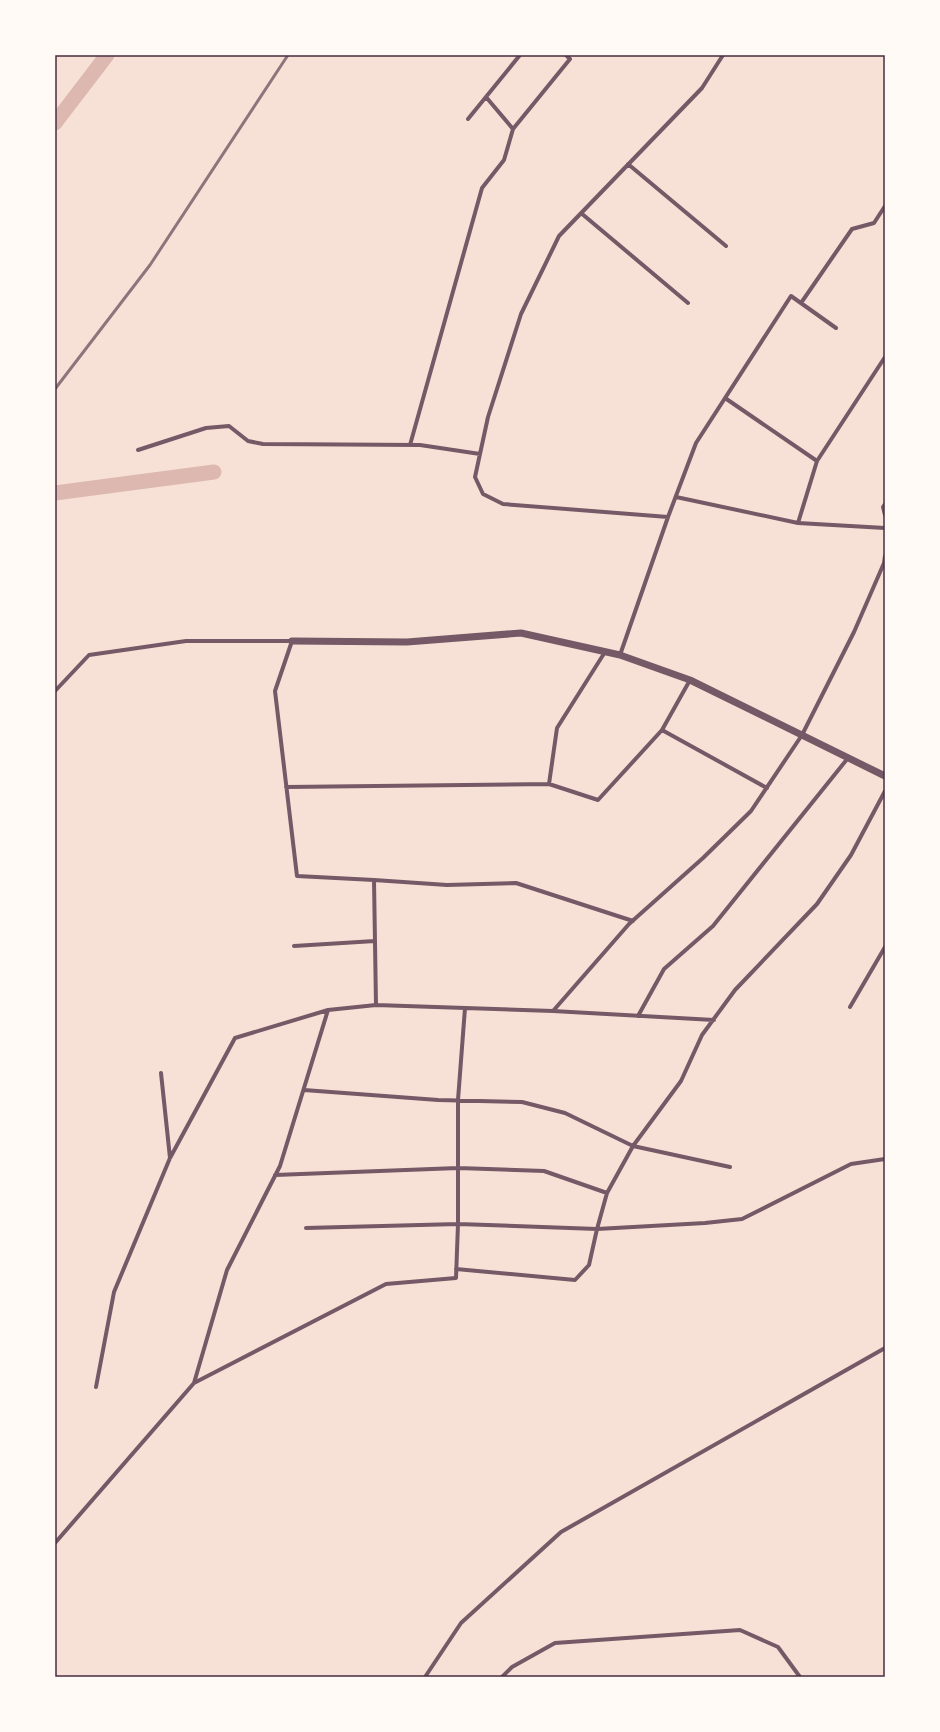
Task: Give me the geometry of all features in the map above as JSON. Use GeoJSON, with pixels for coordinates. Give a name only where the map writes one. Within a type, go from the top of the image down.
{"type":"FeatureCollection","features":[{"type":"Feature","properties":{"kind":"street"},"geometry":{"type":"LineString","coordinates":[[468,119],[520,55]]}},
{"type":"Feature","properties":{"kind":"street"},"geometry":{"type":"LineString","coordinates":[[410,445],[482,188],[504,160],[513,129],[570,59],[566,55]]}},
{"type":"Feature","properties":{"kind":"street"},"geometry":{"type":"LineString","coordinates":[[668,517],[503,504],[482,494],[475,477],[488,417],[521,314],[559,236],[702,88],[723,55]]}},
{"type":"Feature","properties":{"kind":"street"},"geometry":{"type":"LineString","coordinates":[[486,97],[513,129]]}},
{"type":"Feature","properties":{"kind":"street"},"geometry":{"type":"LineString","coordinates":[[628,164],[726,246]]}},
{"type":"Feature","properties":{"kind":"street"},"geometry":{"type":"LineString","coordinates":[[800,303],[852,229],[874,223],[885,206]]}},
{"type":"Feature","properties":{"kind":"street"},"geometry":{"type":"LineString","coordinates":[[581,213],[688,303]]}},
{"type":"Feature","properties":{"kind":"street"},"geometry":{"type":"LineString","coordinates":[[620,655],[668,517],[696,443],[791,296],[836,328]]}},
{"type":"Feature","properties":{"kind":"street"},"geometry":{"type":"LineString","coordinates":[[798,523],[817,461],[885,357]]}},
{"type":"Feature","properties":{"kind":"street"},"geometry":{"type":"LineString","coordinates":[[725,398],[817,461]]}},
{"type":"Feature","properties":{"kind":"street"},"geometry":{"type":"LineString","coordinates":[[138,450],[206,428],[229,426],[248,441],[263,444],[420,445],[480,454]]}},
{"type":"Feature","properties":{"kind":"street"},"geometry":{"type":"LineString","coordinates":[[676,497],[798,523],[885,528]]}},
{"type":"Feature","properties":{"kind":"street"},"geometry":{"type":"LineString","coordinates":[[885,504],[883,507],[885,516]]}},
{"type":"Feature","properties":{"kind":"street"},"geometry":{"type":"LineString","coordinates":[[553,1011],[633,920],[704,858],[746,816],[767,788],[802,735],[854,632],[884,563],[885,556]]}},
{"type":"Feature","properties":{"kind":"street"},"geometry":{"type":"LineString","coordinates":[[55,691],[89,655],[186,641],[407,642],[522,633],[620,655],[690,680],[885,776]]}},
{"type":"Feature","properties":{"kind":"street"},"geometry":{"type":"LineString","coordinates":[[292,641],[275,691],[297,876],[447,885],[516,883],[633,920]]}},
{"type":"Feature","properties":{"kind":"street"},"geometry":{"type":"LineString","coordinates":[[549,784],[557,728],[605,652]]}},
{"type":"Feature","properties":{"kind":"street"},"geometry":{"type":"LineString","coordinates":[[286,787],[549,784],[598,800],[662,730],[690,680]]}},
{"type":"Feature","properties":{"kind":"street"},"geometry":{"type":"LineString","coordinates":[[662,730],[767,788]]}},
{"type":"Feature","properties":{"kind":"street"},"geometry":{"type":"LineString","coordinates":[[638,1016],[664,969],[713,926],[848,758]]}},
{"type":"Feature","properties":{"kind":"street"},"geometry":{"type":"LineString","coordinates":[[456,1269],[575,1280],[589,1265],[607,1193],[633,1146],[681,1081],[702,1035],[735,990],[817,904],[851,855],[885,791]]}},
{"type":"Feature","properties":{"kind":"street"},"geometry":{"type":"LineString","coordinates":[[374,880],[376,1005]]}},
{"type":"Feature","properties":{"kind":"street"},"geometry":{"type":"LineString","coordinates":[[294,946],[375,941]]}},
{"type":"Feature","properties":{"kind":"street"},"geometry":{"type":"LineString","coordinates":[[850,1007],[885,947]]}},
{"type":"Feature","properties":{"kind":"street"},"geometry":{"type":"LineString","coordinates":[[96,1387],[114,1292],[170,1158],[235,1038],[328,1010],[376,1005],[553,1011],[714,1020]]}},
{"type":"Feature","properties":{"kind":"street"},"geometry":{"type":"LineString","coordinates":[[55,1543],[194,1383],[386,1284],[456,1278],[458,1224],[458,1100],[465,1008]]}},
{"type":"Feature","properties":{"kind":"street"},"geometry":{"type":"LineString","coordinates":[[194,1383],[227,1270],[280,1166],[328,1010]]}},
{"type":"Feature","properties":{"kind":"street"},"geometry":{"type":"LineString","coordinates":[[161,1073],[170,1158]]}},
{"type":"Feature","properties":{"kind":"street"},"geometry":{"type":"LineString","coordinates":[[304,1090],[458,1100],[522,1102],[564,1114],[633,1146],[730,1167]]}},
{"type":"Feature","properties":{"kind":"street"},"geometry":{"type":"LineString","coordinates":[[306,1228],[458,1224],[598,1229],[705,1223],[742,1218],[851,1164],[885,1159]]}},
{"type":"Feature","properties":{"kind":"street"},"geometry":{"type":"LineString","coordinates":[[275,1175],[458,1168],[544,1172],[607,1193]]}},
{"type":"Feature","properties":{"kind":"street"},"geometry":{"type":"LineString","coordinates":[[425,1677],[461,1623],[561,1532],[885,1348]]}},
{"type":"Feature","properties":{"kind":"street"},"geometry":{"type":"LineString","coordinates":[[502,1677],[512,1667],[555,1643],[740,1630],[778,1647],[800,1677]]}},
{"type":"Feature","properties":{"kind":"waterway"},"geometry":{"type":"LineString","coordinates":[[55,123],[107,55]]}},
{"type":"Feature","properties":{"kind":"waterway"},"geometry":{"type":"LineString","coordinates":[[55,493],[214,472]]}},
{"type":"Feature","properties":{"kind":"railway"},"geometry":{"type":"LineString","coordinates":[[55,389],[150,265],[288,55]]}}]}
